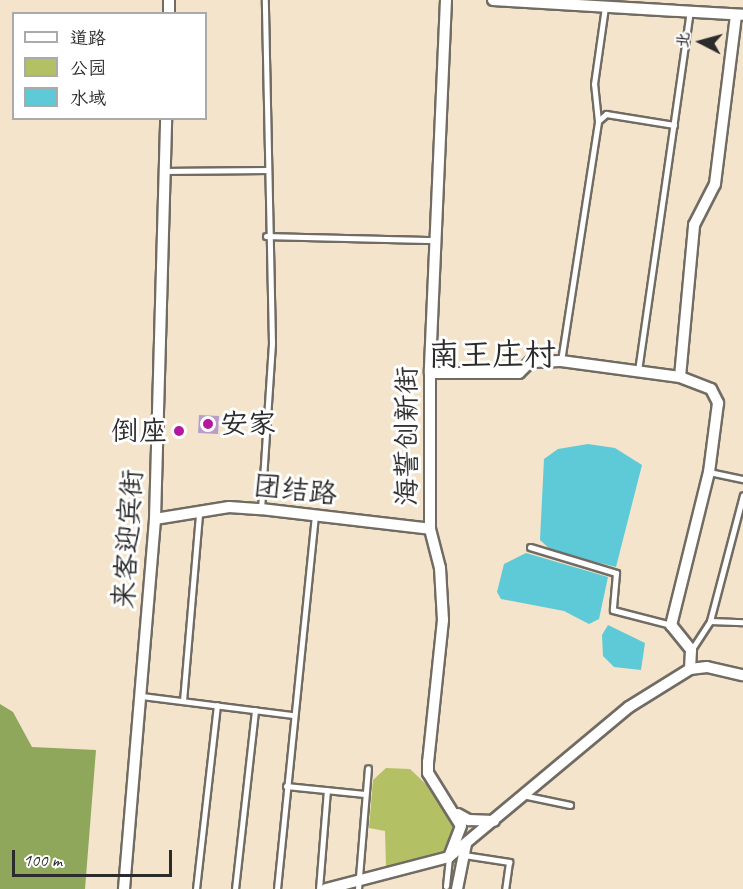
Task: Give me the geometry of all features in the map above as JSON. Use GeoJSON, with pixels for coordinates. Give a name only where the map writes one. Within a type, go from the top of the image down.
{"type":"FeatureCollection","features":[{"type":"Feature","properties":{"kind":"street","name":"海誓创新街"},"geometry":{"type":"LineString","coordinates":[[446,0],[430,373],[430,529],[444,594],[428,773],[458,814]]}},
{"type":"Feature","properties":{"kind":"street"},"geometry":{"type":"LineString","coordinates":[[493,0],[739,15],[715,184],[694,225],[680,377]]}},
{"type":"Feature","properties":{"kind":"street","name":"来客迎宾街"},"geometry":{"type":"LineString","coordinates":[[124,889],[155,519],[166,120]]}},
{"type":"Feature","properties":{"kind":"street"},"geometry":{"type":"LineString","coordinates":[[430,373],[519,373],[530,362],[561,361],[702,382],[718,403],[709,472],[671,625],[691,650],[690,669]]}},
{"type":"Feature","properties":{"kind":"street","name":"团结路"},"geometry":{"type":"LineString","coordinates":[[155,519],[199,515],[229,507],[261,508],[430,529]]}},
{"type":"Feature","properties":{"kind":"street"},"geometry":{"type":"LineString","coordinates":[[326,889],[358,885],[449,857],[527,796],[629,707],[690,669],[707,667],[743,675]]}},
{"type":"Feature","properties":{"kind":"street"},"geometry":{"type":"LineString","coordinates":[[458,814],[469,820],[496,821]]}},
{"type":"Feature","properties":{"kind":"street"},"geometry":{"type":"LineString","coordinates":[[449,857],[460,837],[458,814]]}},
{"type":"Feature","properties":{"kind":"street"},"geometry":{"type":"LineString","coordinates":[[457,889],[466,844]]}},
{"type":"Feature","properties":{"kind":"lane"},"geometry":{"type":"LineString","coordinates":[[261,508],[272,343],[266,236],[265,0]]}},
{"type":"Feature","properties":{"kind":"lane"},"geometry":{"type":"LineString","coordinates":[[561,361],[598,121],[594,84],[605,7]]}},
{"type":"Feature","properties":{"kind":"lane"},"geometry":{"type":"LineString","coordinates":[[638,371],[690,12]]}},
{"type":"Feature","properties":{"kind":"lane"},"geometry":{"type":"LineString","coordinates":[[598,121],[606,114],[674,125]]}},
{"type":"Feature","properties":{"kind":"lane"},"geometry":{"type":"LineString","coordinates":[[164,171],[266,170]]}},
{"type":"Feature","properties":{"kind":"lane"},"geometry":{"type":"LineString","coordinates":[[266,236],[437,240]]}},
{"type":"Feature","properties":{"kind":"lane"},"geometry":{"type":"LineString","coordinates":[[709,472],[743,479]]}},
{"type":"Feature","properties":{"kind":"lane"},"geometry":{"type":"LineString","coordinates":[[691,650],[710,621],[743,495]]}},
{"type":"Feature","properties":{"kind":"lane"},"geometry":{"type":"LineString","coordinates":[[183,701],[199,515]]}},
{"type":"Feature","properties":{"kind":"lane"},"geometry":{"type":"LineString","coordinates":[[277,889],[315,516]]}},
{"type":"Feature","properties":{"kind":"lane"},"geometry":{"type":"LineString","coordinates":[[530,547],[616,573],[613,610],[671,625]]}},
{"type":"Feature","properties":{"kind":"lane"},"geometry":{"type":"LineString","coordinates":[[710,621],[743,622]]}},
{"type":"Feature","properties":{"kind":"lane"},"geometry":{"type":"LineString","coordinates":[[141,696],[293,715]]}},
{"type":"Feature","properties":{"kind":"lane"},"geometry":{"type":"LineString","coordinates":[[196,889],[217,705]]}},
{"type":"Feature","properties":{"kind":"lane"},"geometry":{"type":"LineString","coordinates":[[236,889],[255,710]]}},
{"type":"Feature","properties":{"kind":"lane"},"geometry":{"type":"LineString","coordinates":[[358,885],[368,768]]}},
{"type":"Feature","properties":{"kind":"lane"},"geometry":{"type":"LineString","coordinates":[[286,786],[365,794]]}},
{"type":"Feature","properties":{"kind":"lane"},"geometry":{"type":"LineString","coordinates":[[319,889],[327,790]]}},
{"type":"Feature","properties":{"kind":"lane"},"geometry":{"type":"LineString","coordinates":[[527,796],[570,805]]}},
{"type":"Feature","properties":{"kind":"lane"},"geometry":{"type":"LineString","coordinates":[[464,855],[509,862],[505,889]]}},
{"type":"Feature","properties":{"kind":"lane"},"geometry":{"type":"LineString","coordinates":[[446,886],[449,857]]}},
{"type":"Feature","properties":{"kind":"green space"},"geometry":{"type":"Polygon","coordinates":[[[0,704],[13,712],[32,747],[96,750],[85,889],[0,889],[0,704]]]}},
{"type":"Feature","properties":{"kind":"green space"},"geometry":{"type":"Polygon","coordinates":[[[386,768],[410,769],[430,788],[452,821],[453,839],[446,850],[386,867],[385,831],[369,828],[373,780],[386,768]]]}},
{"type":"Feature","properties":{"kind":"water"},"geometry":{"type":"Polygon","coordinates":[[[588,444],[615,448],[642,465],[616,567],[552,551],[540,540],[544,459],[558,449],[588,444]]]}},
{"type":"Feature","properties":{"kind":"water"},"geometry":{"type":"Polygon","coordinates":[[[526,553],[608,577],[599,619],[589,624],[564,611],[501,599],[497,592],[504,564],[526,553]]]}},
{"type":"Feature","properties":{"kind":"water"},"geometry":{"type":"Polygon","coordinates":[[[608,625],[645,643],[641,670],[614,667],[603,656],[602,635],[608,625]]]}},
{"type":"Feature","properties":{"kind":"building","name":"安家"},"geometry":{"type":"Polygon","coordinates":[[[199,415],[219,416],[218,434],[198,433],[199,415]]]}},
{"type":"Feature","properties":{"kind":"place","name":"安家"},"geometry":{"type":"Point","coordinates":[208,424]}},
{"type":"Feature","properties":{"kind":"place","name":"倒座"},"geometry":{"type":"Point","coordinates":[179,431]}},
{"type":"Feature","properties":{"kind":"district","name":"南王庄村"},"geometry":{"type":"Point","coordinates":[492,355]}}]}
